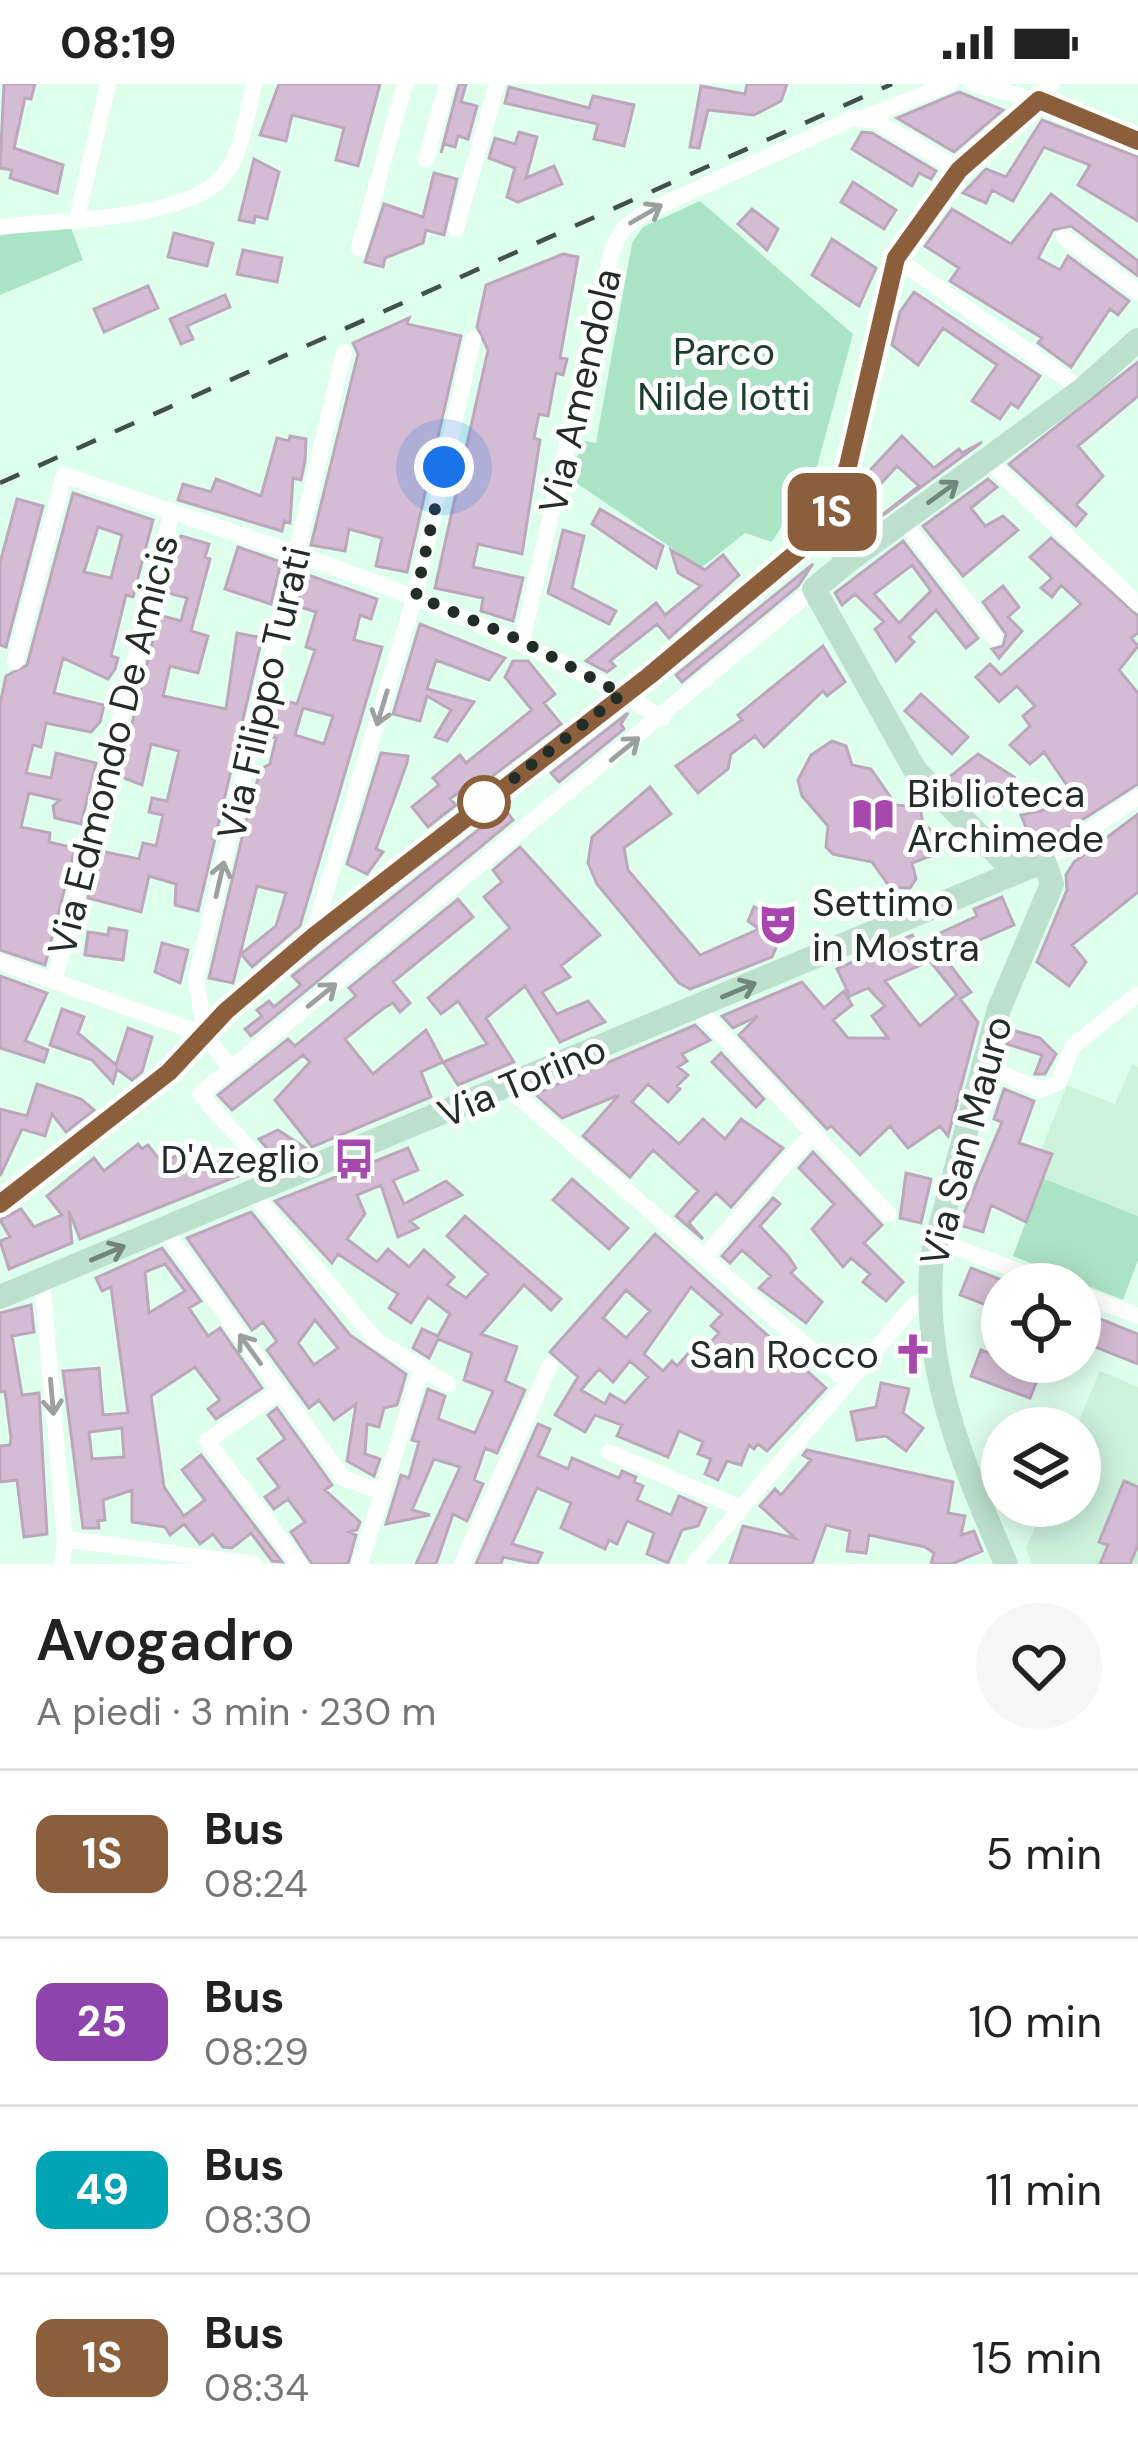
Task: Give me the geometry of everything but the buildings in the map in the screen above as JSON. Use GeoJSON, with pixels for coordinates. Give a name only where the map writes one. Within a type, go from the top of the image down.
{"type":"FeatureCollection","features":[{"type":"Feature","properties":{"kind":"street"},"geometry":{"type":"LineString","coordinates":[[77,218],[108,84]]}},
{"type":"Feature","properties":{"kind":"street"},"geometry":{"type":"LineString","coordinates":[[0,227],[173,205],[208,190],[230,168],[254,84]]}},
{"type":"Feature","properties":{"kind":"street"},"geometry":{"type":"LineString","coordinates":[[359,248],[405,84]]}},
{"type":"Feature","properties":{"kind":"street"},"geometry":{"type":"LineString","coordinates":[[426,158],[447,84]]}},
{"type":"Feature","properties":{"kind":"street"},"geometry":{"type":"LineString","coordinates":[[456,229],[497,84]]}},
{"type":"Feature","properties":{"kind":"street"},"geometry":{"type":"LineString","coordinates":[[866,117],[949,84]]}},
{"type":"Feature","properties":{"kind":"street"},"geometry":{"type":"LineString","coordinates":[[973,84],[1046,92],[1138,141]]}},
{"type":"Feature","properties":{"kind":"street"},"geometry":{"type":"LineString","coordinates":[[0,1204],[169,1072],[312,938],[827,527],[848,466],[896,258],[959,170],[1046,92]]}},
{"type":"Feature","properties":{"kind":"street"},"geometry":{"type":"LineString","coordinates":[[866,117],[959,170]]}},
{"type":"Feature","properties":{"kind":"street","name":"Via Amendola"},"geometry":{"type":"LineString","coordinates":[[522,641],[612,250],[623,229],[644,213],[866,117]]}},
{"type":"Feature","properties":{"kind":"street"},"geometry":{"type":"LineString","coordinates":[[1064,237],[1138,292]]}},
{"type":"Feature","properties":{"kind":"street"},"geometry":{"type":"LineString","coordinates":[[896,258],[1082,390]]}},
{"type":"Feature","properties":{"kind":"street"},"geometry":{"type":"LineString","coordinates":[[312,938],[416,596],[473,339]]}},
{"type":"Feature","properties":{"kind":"street"},"geometry":{"type":"LineString","coordinates":[[278,1181],[200,1094],[663,718],[848,561],[1082,390],[1138,340]]}},
{"type":"Feature","properties":{"kind":"street","name":"Via Filippo Turati"},"geometry":{"type":"LineString","coordinates":[[205,1035],[196,978],[344,352]]}},
{"type":"Feature","properties":{"kind":"street"},"geometry":{"type":"LineString","coordinates":[[987,460],[1138,604]]}},
{"type":"Feature","properties":{"kind":"street"},"geometry":{"type":"LineString","coordinates":[[15,662],[64,475],[299,550],[416,596],[522,641],[663,718]]}},
{"type":"Feature","properties":{"kind":"street","name":"Via Edmondo De Amicis"},"geometry":{"type":"LineString","coordinates":[[55,979],[172,511]]}},
{"type":"Feature","properties":{"kind":"street"},"geometry":{"type":"LineString","coordinates":[[903,521],[994,637]]}},
{"type":"Feature","properties":{"kind":"street"},"geometry":{"type":"LineString","coordinates":[[827,527],[848,561]]}},
{"type":"Feature","properties":{"kind":"street"},"geometry":{"type":"LineString","coordinates":[[814,589],[915,770],[1016,873]]}},
{"type":"Feature","properties":{"kind":"street"},"geometry":{"type":"LineString","coordinates":[[1043,861],[1138,797]]}},
{"type":"Feature","properties":{"kind":"street","name":"Via Torino"},"geometry":{"type":"LineString","coordinates":[[0,1298],[1043,861]]}},
{"type":"Feature","properties":{"kind":"street","name":"Via San Mauro"},"geometry":{"type":"LineString","coordinates":[[1006,1564],[962,1461],[938,1384],[928,1297],[936,1240],[999,1009],[1052,884],[1043,861]]}},
{"type":"Feature","properties":{"kind":"street"},"geometry":{"type":"LineString","coordinates":[[0,962],[205,1035],[231,1069]]}},
{"type":"Feature","properties":{"kind":"street"},"geometry":{"type":"LineString","coordinates":[[983,1066],[1041,1090],[1059,1082],[1072,1047],[1131,999]]}},
{"type":"Feature","properties":{"kind":"street"},"geometry":{"type":"LineString","coordinates":[[697,1008],[889,1214]]}},
{"type":"Feature","properties":{"kind":"street"},"geometry":{"type":"LineString","coordinates":[[507,1087],[848,1382]]}},
{"type":"Feature","properties":{"kind":"street"},"geometry":{"type":"LineString","coordinates":[[703,1258],[813,1133]]}},
{"type":"Feature","properties":{"kind":"street"},"geometry":{"type":"LineString","coordinates":[[252,1192],[377,1341],[448,1384]]}},
{"type":"Feature","properties":{"kind":"street"},"geometry":{"type":"LineString","coordinates":[[165,1230],[343,1478],[382,1492]]}},
{"type":"Feature","properties":{"kind":"street"},"geometry":{"type":"LineString","coordinates":[[936,1240],[997,1263]]}},
{"type":"Feature","properties":{"kind":"street"},"geometry":{"type":"LineString","coordinates":[[42,1281],[65,1539],[62,1564]]}},
{"type":"Feature","properties":{"kind":"street"},"geometry":{"type":"LineString","coordinates":[[694,1564],[912,1307],[928,1297]]}},
{"type":"Feature","properties":{"kind":"street"},"geometry":{"type":"LineString","coordinates":[[1101,1302],[1138,1316]]}},
{"type":"Feature","properties":{"kind":"street"},"geometry":{"type":"LineString","coordinates":[[462,1564],[550,1365]]}},
{"type":"Feature","properties":{"kind":"street"},"geometry":{"type":"LineString","coordinates":[[360,1564],[421,1370]]}},
{"type":"Feature","properties":{"kind":"street"},"geometry":{"type":"LineString","coordinates":[[280,1391],[206,1441],[298,1564]]}},
{"type":"Feature","properties":{"kind":"street"},"geometry":{"type":"LineString","coordinates":[[609,1452],[740,1508]]}},
{"type":"Feature","properties":{"kind":"street"},"geometry":{"type":"LineString","coordinates":[[65,1539],[161,1558],[254,1564]]}},
{"type":"Feature","properties":{"kind":"shaded area"},"geometry":{"type":"Polygon","coordinates":[[[1132,1064],[1138,1067],[1138,1216],[1042,1178],[1052,1155],[1041,1150],[1067,1085],[1115,1104],[1132,1064]]]}},
{"type":"Feature","properties":{"kind":"shaded area"},"geometry":{"type":"Polygon","coordinates":[[[1101,1371],[1138,1387],[1138,1564],[1032,1564],[1026,1549],[1035,1527],[1101,1527],[1101,1407],[1085,1407],[1095,1383],[1101,1383],[1101,1371]]]}},
{"type":"Feature","properties":{"kind":"green space","name":"Parco Nilde Iotti"},"geometry":{"type":"Polygon","coordinates":[[[700,201],[853,334],[816,470],[772,542],[745,533],[701,568],[572,480],[581,440],[596,443],[632,243],[643,227],[700,201]]]}},
{"type":"Feature","properties":{"kind":"green space"},"geometry":{"type":"Polygon","coordinates":[[[70,225],[83,260],[0,295],[0,234],[70,225]]]}},
{"type":"Feature","properties":{"kind":"green space"},"geometry":{"type":"Polygon","coordinates":[[[1042,1178],[1138,1216],[1138,1260],[1123,1300],[1101,1291],[1101,1263],[1030,1263],[1013,1256],[1042,1178]]]}},
{"type":"Feature","properties":{"kind":"railway"},"geometry":{"type":"LineString","coordinates":[[0,483],[892,84]]}},
{"type":"Feature","properties":{"kind":"bus line","name":"1S"},"geometry":{"type":"LineString","coordinates":[[0,1204],[169,1072],[226,1011],[314,936],[649,676],[827,527],[848,466],[896,258],[922,214],[959,170],[1031,112],[1039,100],[1138,141]]}},
{"type":"Feature","properties":{"kind":"place","name":"Biblioteca Archimede"},"geometry":{"type":"Point","coordinates":[873,815]}},
{"type":"Feature","properties":{"kind":"place","name":"Settimo in Mostra"},"geometry":{"type":"Point","coordinates":[778,924]}},
{"type":"Feature","properties":{"kind":"place","name":"D'Azeglio"},"geometry":{"type":"Point","coordinates":[354,1159]}},
{"type":"Feature","properties":{"kind":"place","name":"San Rocco"},"geometry":{"type":"Point","coordinates":[913,1354]}},
{"type":"Feature","properties":{"kind":"route"},"geometry":{"type":"LineString","coordinates":[[444,467],[416,596],[522,641],[622,694],[484,802]]}}]}
